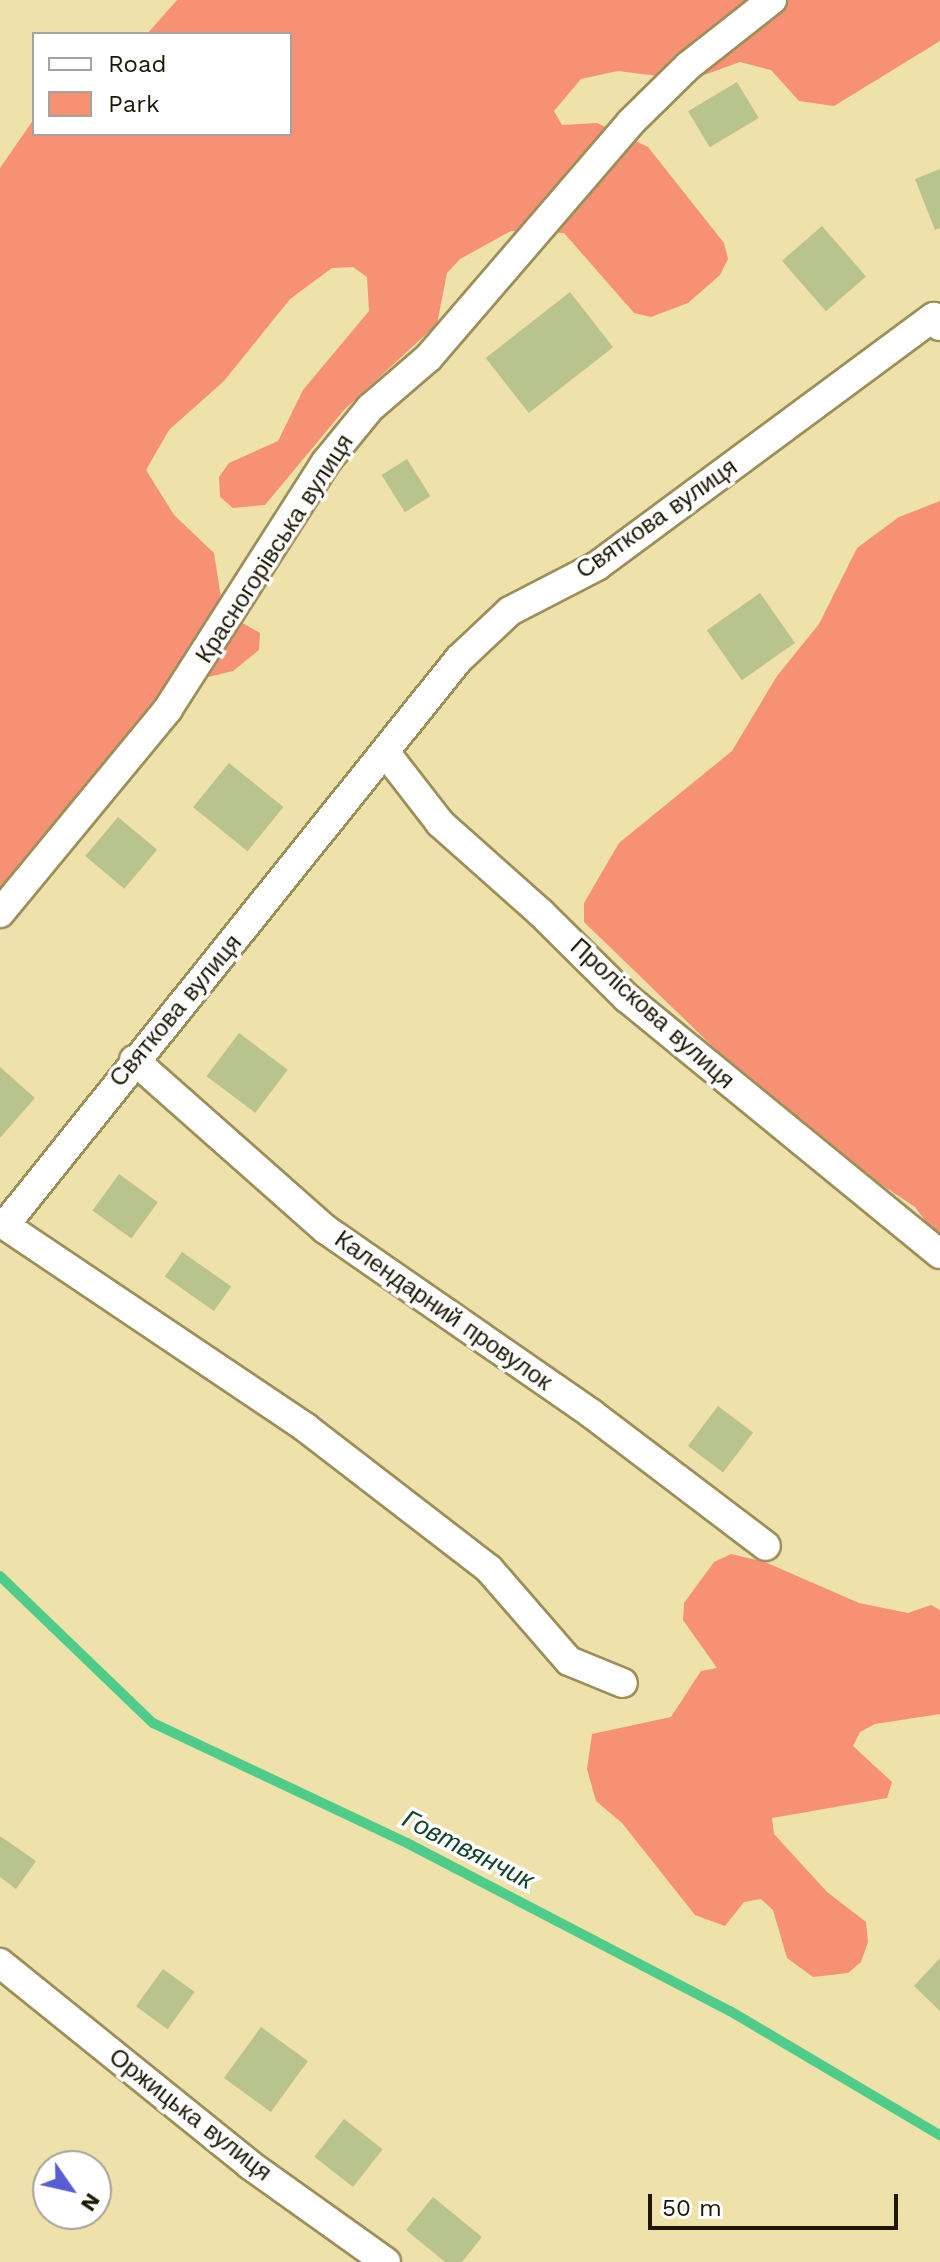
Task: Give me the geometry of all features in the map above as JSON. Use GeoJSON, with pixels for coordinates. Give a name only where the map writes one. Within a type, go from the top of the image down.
{"type":"FeatureCollection","features":[{"type":"Feature","properties":{"kind":"street","name":"Красногорівська вулиця"},"geometry":{"type":"LineString","coordinates":[[0,913],[168,709],[326,462],[370,408],[429,357],[630,123],[688,66],[772,0]]}},
{"type":"Feature","properties":{"kind":"street","name":"Святкова вулиця"},"geometry":{"type":"LineString","coordinates":[[623,1683],[569,1661],[489,1569],[306,1428],[2,1224],[459,659],[510,611],[597,566],[938,319]]}},
{"type":"Feature","properties":{"kind":"street","name":"Проліскова вулиця"},"geometry":{"type":"LineString","coordinates":[[385,752],[440,823],[541,913],[627,998],[940,1254]]}},
{"type":"Feature","properties":{"kind":"street","name":"Календарний провулок"},"geometry":{"type":"LineString","coordinates":[[134,1060],[325,1229],[592,1414],[766,1546]]}},
{"type":"Feature","properties":{"kind":"street","name":"Оржицька вулиця"},"geometry":{"type":"LineString","coordinates":[[0,1963],[250,2165],[386,2262]]}},
{"type":"Feature","properties":{"kind":"green space"},"geometry":{"type":"Polygon","coordinates":[[[177,0],[940,0],[940,41],[834,106],[799,101],[771,70],[740,62],[690,80],[618,71],[581,79],[554,111],[562,125],[597,123],[648,147],[724,243],[728,259],[720,275],[688,303],[651,317],[634,313],[564,233],[511,231],[460,259],[447,273],[437,324],[344,410],[265,505],[233,508],[220,497],[219,477],[229,463],[278,441],[303,390],[369,311],[367,277],[353,267],[332,268],[290,299],[224,381],[169,430],[146,470],[174,515],[214,553],[222,604],[232,617],[260,633],[259,650],[233,671],[171,686],[0,887],[0,168],[32,122],[32,136],[292,136],[292,32],[149,32],[177,0]]]}},
{"type":"Feature","properties":{"kind":"green space"},"geometry":{"type":"Polygon","coordinates":[[[940,501],[940,1241],[915,1207],[799,1130],[584,922],[584,903],[619,843],[732,751],[777,676],[819,624],[857,548],[899,517],[940,501]]]}},
{"type":"Feature","properties":{"kind":"green space"},"geometry":{"type":"Polygon","coordinates":[[[731,1554],[765,1562],[859,1603],[908,1613],[931,1605],[940,1610],[940,1714],[875,1724],[860,1732],[853,1746],[892,1782],[887,1798],[772,1818],[774,1834],[827,1892],[866,1922],[868,1942],[861,1962],[848,1973],[813,1977],[787,1958],[773,1910],[761,1899],[744,1902],[725,1926],[695,1915],[622,1823],[596,1801],[587,1769],[592,1734],[671,1717],[701,1671],[717,1668],[683,1620],[684,1603],[714,1562],[731,1554]]]}},
{"type":"Feature","properties":{"kind":"building"},"geometry":{"type":"Polygon","coordinates":[[[737,82],[759,118],[710,147],[688,111],[737,82]]]}},
{"type":"Feature","properties":{"kind":"building"},"geometry":{"type":"Polygon","coordinates":[[[940,169],[940,228],[935,230],[915,179],[940,169]]]}},
{"type":"Feature","properties":{"kind":"building"},"geometry":{"type":"Polygon","coordinates":[[[822,226],[866,277],[826,311],[782,261],[822,226]]]}},
{"type":"Feature","properties":{"kind":"building"},"geometry":{"type":"Polygon","coordinates":[[[570,292],[613,347],[529,413],[486,358],[570,292]]]}},
{"type":"Feature","properties":{"kind":"building"},"geometry":{"type":"Polygon","coordinates":[[[407,459],[430,496],[405,512],[382,475],[407,459]]]}},
{"type":"Feature","properties":{"kind":"building"},"geometry":{"type":"Polygon","coordinates":[[[760,593],[795,643],[742,680],[707,630],[760,593]]]}},
{"type":"Feature","properties":{"kind":"building"},"geometry":{"type":"Polygon","coordinates":[[[229,763],[283,807],[248,851],[193,807],[229,763]]]}},
{"type":"Feature","properties":{"kind":"building"},"geometry":{"type":"Polygon","coordinates":[[[118,817],[157,850],[124,889],[85,856],[118,817]]]}},
{"type":"Feature","properties":{"kind":"building"},"geometry":{"type":"Polygon","coordinates":[[[239,1033],[288,1070],[255,1113],[207,1076],[239,1033]]]}},
{"type":"Feature","properties":{"kind":"building"},"geometry":{"type":"Polygon","coordinates":[[[0,1067],[35,1098],[0,1138],[0,1067]]]}},
{"type":"Feature","properties":{"kind":"building"},"geometry":{"type":"Polygon","coordinates":[[[119,1174],[158,1202],[131,1239],[93,1210],[119,1174]]]}},
{"type":"Feature","properties":{"kind":"building"},"geometry":{"type":"Polygon","coordinates":[[[182,1252],[231,1286],[214,1311],[165,1277],[182,1252]]]}},
{"type":"Feature","properties":{"kind":"building"},"geometry":{"type":"Polygon","coordinates":[[[718,1406],[753,1432],[723,1472],[688,1446],[718,1406]]]}},
{"type":"Feature","properties":{"kind":"building"},"geometry":{"type":"Polygon","coordinates":[[[0,1836],[36,1861],[16,1889],[0,1877],[0,1836]]]}},
{"type":"Feature","properties":{"kind":"building"},"geometry":{"type":"Polygon","coordinates":[[[940,1958],[940,2011],[914,1986],[940,1958]]]}},
{"type":"Feature","properties":{"kind":"building"},"geometry":{"type":"Polygon","coordinates":[[[163,1969],[195,1992],[168,2029],[136,2006],[163,1969]]]}},
{"type":"Feature","properties":{"kind":"building"},"geometry":{"type":"Polygon","coordinates":[[[261,2027],[308,2061],[271,2112],[224,2078],[261,2027]]]}},
{"type":"Feature","properties":{"kind":"building"},"geometry":{"type":"Polygon","coordinates":[[[344,2119],[383,2149],[353,2187],[314,2157],[344,2119]]]}},
{"type":"Feature","properties":{"kind":"building"},"geometry":{"type":"Polygon","coordinates":[[[433,2197],[482,2237],[462,2262],[445,2262],[406,2230],[433,2197]]]}},
{"type":"Feature","properties":{"kind":"waterway","name":"Говтвянчик"},"geometry":{"type":"LineString","coordinates":[[0,1576],[153,1723],[407,1843],[730,2011],[940,2135]]}}]}
